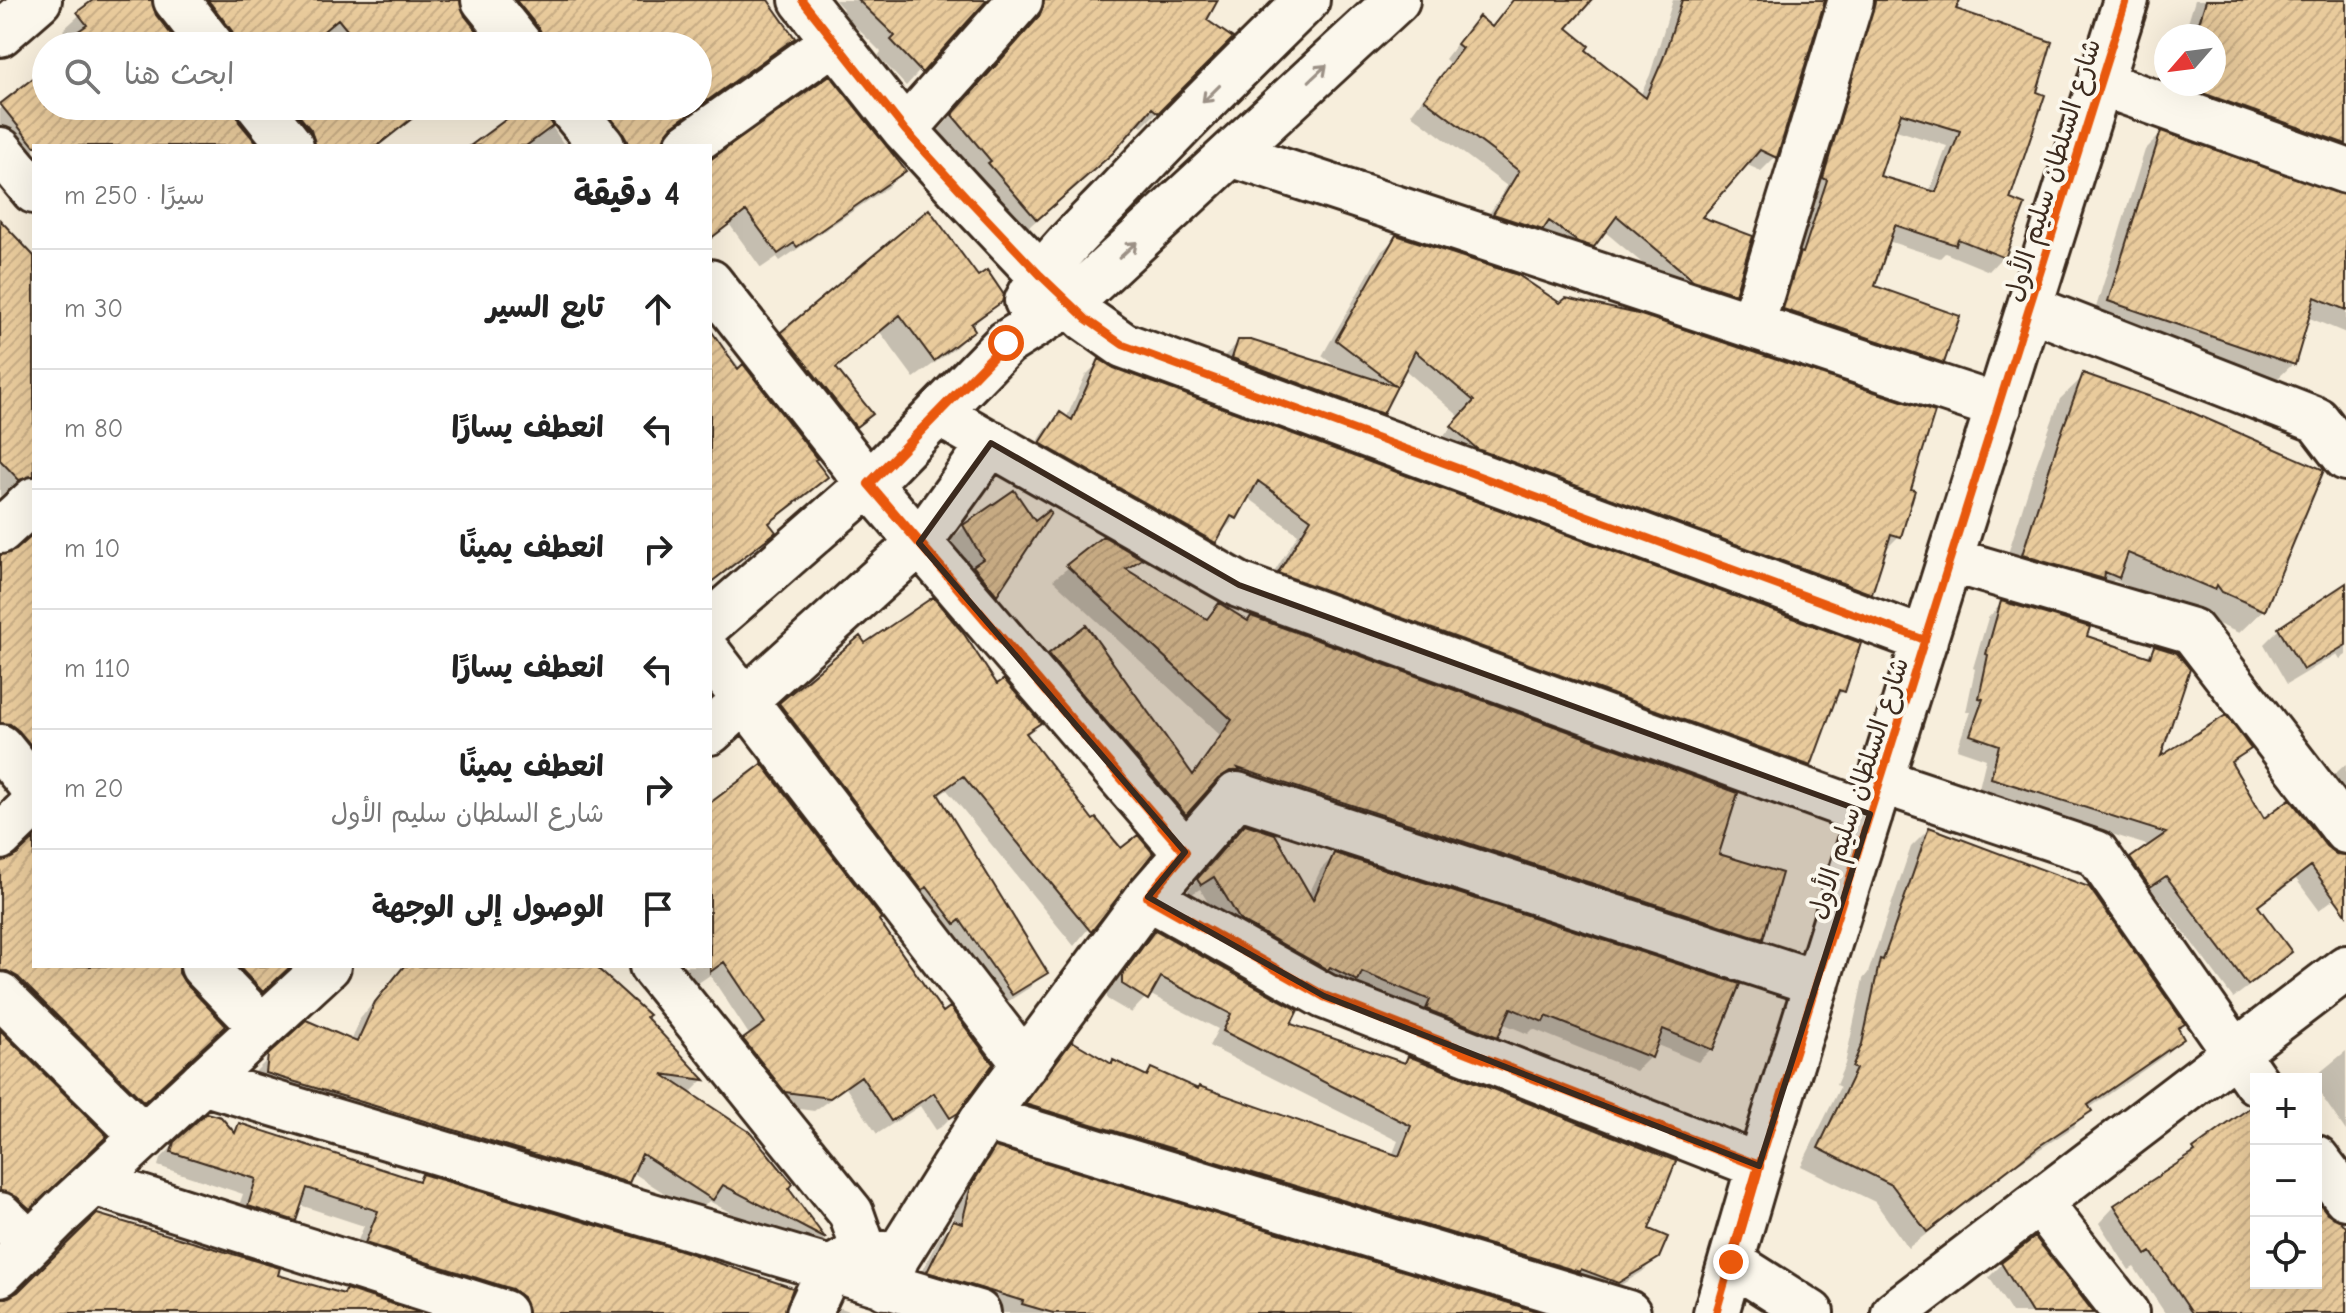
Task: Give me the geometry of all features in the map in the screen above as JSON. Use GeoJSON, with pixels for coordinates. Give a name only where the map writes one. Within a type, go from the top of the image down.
{"type":"FeatureCollection","features":[{"type":"Feature","properties":{"kind":"street"},"geometry":{"type":"LineString","coordinates":[[0,34],[39,0]]}},
{"type":"Feature","properties":{"kind":"street"},"geometry":{"type":"LineString","coordinates":[[176,0],[201,32]]}},
{"type":"Feature","properties":{"kind":"street"},"geometry":{"type":"LineString","coordinates":[[484,0],[510,32]]}},
{"type":"Feature","properties":{"kind":"street"},"geometry":{"type":"LineString","coordinates":[[905,130],[1020,0]]}},
{"type":"Feature","properties":{"kind":"street"},"geometry":{"type":"LineString","coordinates":[[712,621],[869,484],[939,414],[1055,289],[1178,127],[1307,0]]}},
{"type":"Feature","properties":{"kind":"street"},"geometry":{"type":"LineString","coordinates":[[1055,289],[1231,154],[1397,0]]}},
{"type":"Feature","properties":{"kind":"street"},"geometry":{"type":"LineString","coordinates":[[1752,325],[1851,0]]}},
{"type":"Feature","properties":{"kind":"street","name":"شارع السلطان سليم الأول"},"geometry":{"type":"LineString","coordinates":[[1716,1313],[1759,1166],[2126,0]]}},
{"type":"Feature","properties":{"kind":"street"},"geometry":{"type":"LineString","coordinates":[[689,144],[817,13],[905,130],[1055,289],[1093,325],[1123,345],[1925,640]]}},
{"type":"Feature","properties":{"kind":"street"},"geometry":{"type":"LineString","coordinates":[[2100,83],[2346,171]]}},
{"type":"Feature","properties":{"kind":"street"},"geometry":{"type":"LineString","coordinates":[[270,120],[289,144]]}},
{"type":"Feature","properties":{"kind":"street"},"geometry":{"type":"LineString","coordinates":[[581,120],[600,144]]}},
{"type":"Feature","properties":{"kind":"street"},"geometry":{"type":"LineString","coordinates":[[0,150],[32,189]]}},
{"type":"Feature","properties":{"kind":"street"},"geometry":{"type":"LineString","coordinates":[[1231,154],[1999,407]]}},
{"type":"Feature","properties":{"kind":"street"},"geometry":{"type":"LineString","coordinates":[[712,285],[869,484],[1185,852]]}},
{"type":"Feature","properties":{"kind":"street"},"geometry":{"type":"LineString","coordinates":[[2030,308],[2332,409],[2346,458]]}},
{"type":"Feature","properties":{"kind":"street"},"geometry":{"type":"LineString","coordinates":[[939,414],[1239,585],[1875,798],[2096,853],[2245,1068]]}},
{"type":"Feature","properties":{"kind":"street"},"geometry":{"type":"LineString","coordinates":[[712,730],[919,543],[991,443]]}},
{"type":"Feature","properties":{"kind":"street"},"geometry":{"type":"LineString","coordinates":[[1950,560],[2192,631],[2346,831]]}},
{"type":"Feature","properties":{"kind":"street"},"geometry":{"type":"LineString","coordinates":[[712,658],[1025,1064]]}},
{"type":"Feature","properties":{"kind":"street"},"geometry":{"type":"LineString","coordinates":[[809,1313],[869,1266],[1025,1064],[1148,897],[1237,795],[1817,983]]}},
{"type":"Feature","properties":{"kind":"street"},"geometry":{"type":"LineString","coordinates":[[0,837],[32,806]]}},
{"type":"Feature","properties":{"kind":"street"},"geometry":{"type":"LineString","coordinates":[[1148,897],[1324,996],[1759,1166]]}},
{"type":"Feature","properties":{"kind":"street"},"geometry":{"type":"LineString","coordinates":[[205,968],[262,1027]]}},
{"type":"Feature","properties":{"kind":"street"},"geometry":{"type":"LineString","coordinates":[[10,1244],[94,1183],[326,968]]}},
{"type":"Feature","properties":{"kind":"street"},"geometry":{"type":"LineString","coordinates":[[654,968],[851,1213],[869,1266]]}},
{"type":"Feature","properties":{"kind":"street"},"geometry":{"type":"LineString","coordinates":[[1894,1313],[2039,1202],[2245,1068],[2346,968]]}},
{"type":"Feature","properties":{"kind":"street"},"geometry":{"type":"LineString","coordinates":[[0,995],[144,1137]]}},
{"type":"Feature","properties":{"kind":"street"},"geometry":{"type":"LineString","coordinates":[[202,1082],[869,1266],[978,1313]]}},
{"type":"Feature","properties":{"kind":"street"},"geometry":{"type":"LineString","coordinates":[[984,1118],[1628,1313]]}},
{"type":"Feature","properties":{"kind":"street"},"geometry":{"type":"LineString","coordinates":[[2322,1166],[2346,1197]]}},
{"type":"Feature","properties":{"kind":"street"},"geometry":{"type":"LineString","coordinates":[[94,1183],[504,1313]]}},
{"type":"Feature","properties":{"kind":"street"},"geometry":{"type":"LineString","coordinates":[[2039,1202],[2126,1313]]}},
{"type":"Feature","properties":{"kind":"street"},"geometry":{"type":"LineString","coordinates":[[1731,1262],[1811,1313]]}},
{"type":"Feature","properties":{"kind":"highlighted area"},"geometry":{"type":"Polygon","coordinates":[[[991,443],[1239,585],[1870,814],[1759,1166],[1324,996],[1148,897],[1185,852],[919,543],[991,443]]]}},
{"type":"Feature","properties":{"kind":"building"},"geometry":{"type":"Polygon","coordinates":[[[93,0],[152,0],[156,15],[169,32],[77,32],[87,25],[77,12],[93,0]]]}},
{"type":"Feature","properties":{"kind":"building"},"geometry":{"type":"Polygon","coordinates":[[[208,0],[460,0],[465,16],[478,32],[349,32],[338,19],[323,32],[232,31],[208,0]]]}},
{"type":"Feature","properties":{"kind":"building"},"geometry":{"type":"Polygon","coordinates":[[[516,0],[768,0],[795,38],[712,97],[712,32],[540,30],[516,0]]]}},
{"type":"Feature","properties":{"kind":"building"},"geometry":{"type":"Polygon","coordinates":[[[858,0],[987,0],[922,73],[891,40],[895,36],[858,0]]]}},
{"type":"Feature","properties":{"kind":"building"},"geometry":{"type":"Polygon","coordinates":[[[1044,0],[1218,0],[1207,20],[1233,38],[1158,113],[1152,108],[1113,153],[1037,220],[952,115],[1039,17],[1044,0]]]}},
{"type":"Feature","properties":{"kind":"building"},"geometry":{"type":"Polygon","coordinates":[[[1513,0],[1592,0],[1567,28],[1589,46],[1586,50],[1646,98],[1663,59],[1682,0],[1825,0],[1777,158],[1760,150],[1702,217],[1753,236],[1735,294],[1693,280],[1617,216],[1594,247],[1578,242],[1549,221],[1543,230],[1493,214],[1519,171],[1424,99],[1462,48],[1457,44],[1479,16],[1492,27],[1513,0]]]}},
{"type":"Feature","properties":{"kind":"building"},"geometry":{"type":"Polygon","coordinates":[[[1875,0],[1960,0],[1956,9],[2052,42],[2037,92],[2045,95],[2010,199],[2025,205],[2005,258],[1958,239],[1956,245],[1895,225],[1875,286],[1960,316],[1944,363],[1783,309],[1827,180],[1823,178],[1875,0]],[[1901,113],[1880,176],[1936,192],[1960,131],[1901,113]]]}},
{"type":"Feature","properties":{"kind":"building"},"geometry":{"type":"Polygon","coordinates":[[[2206,0],[2346,0],[2346,144],[2211,96],[2226,96],[2226,24],[2199,24],[2206,0]]]}},
{"type":"Feature","properties":{"kind":"building"},"geometry":{"type":"Polygon","coordinates":[[[830,75],[906,171],[797,247],[794,243],[778,254],[746,211],[712,237],[712,159],[830,75]]]}},
{"type":"Feature","properties":{"kind":"building"},"geometry":{"type":"Polygon","coordinates":[[[32,79],[32,120],[238,120],[257,144],[32,144],[0,104],[32,79]]]}},
{"type":"Feature","properties":{"kind":"building"},"geometry":{"type":"Polygon","coordinates":[[[303,120],[410,120],[380,144],[314,144],[311,130],[303,120]]]}},
{"type":"Feature","properties":{"kind":"building"},"geometry":{"type":"Polygon","coordinates":[[[505,120],[551,120],[553,126],[529,144],[473,144],[505,120]]]}},
{"type":"Feature","properties":{"kind":"building"},"geometry":{"type":"Polygon","coordinates":[[[613,120],[680,120],[665,135],[663,144],[629,144],[613,120]]]}},
{"type":"Feature","properties":{"kind":"building"},"geometry":{"type":"Polygon","coordinates":[[[2161,131],[2346,195],[2346,310],[2315,297],[2295,365],[2108,301],[2161,131]]]}},
{"type":"Feature","properties":{"kind":"building"},"geometry":{"type":"Polygon","coordinates":[[[929,209],[978,276],[987,270],[1004,295],[1002,302],[971,324],[975,330],[934,361],[900,315],[836,368],[873,414],[856,427],[781,332],[929,209]]]}},
{"type":"Feature","properties":{"kind":"building"},"geometry":{"type":"Polygon","coordinates":[[[0,220],[32,254],[32,477],[19,480],[0,460],[0,220]]]}},
{"type":"Feature","properties":{"kind":"building"},"geometry":{"type":"Polygon","coordinates":[[[1396,235],[1518,275],[1560,303],[1566,298],[1638,314],[1935,412],[1911,489],[1915,490],[1901,537],[1891,534],[1872,594],[1477,449],[1451,426],[1474,401],[1415,351],[1383,414],[1232,358],[1238,340],[1251,340],[1396,386],[1336,340],[1396,235]]]}},
{"type":"Feature","properties":{"kind":"building"},"geometry":{"type":"Polygon","coordinates":[[[712,332],[738,369],[743,364],[828,477],[769,523],[776,532],[712,581],[712,332]]]}},
{"type":"Feature","properties":{"kind":"building"},"geometry":{"type":"Polygon","coordinates":[[[1099,359],[1114,368],[1861,643],[1845,692],[1839,690],[1811,766],[1278,573],[1311,519],[1258,481],[1237,519],[1231,516],[1216,543],[1040,443],[1060,412],[1072,420],[1099,359]]]}},
{"type":"Feature","properties":{"kind":"building"},"geometry":{"type":"Polygon","coordinates":[[[2083,373],[2182,408],[2324,470],[2265,611],[2222,592],[2217,585],[2215,590],[2128,553],[2119,578],[2105,572],[2104,579],[2022,555],[2083,373]]]}},
{"type":"Feature","properties":{"kind":"building"},"geometry":{"type":"Polygon","coordinates":[[[1014,490],[1035,521],[1049,510],[1051,513],[997,595],[973,566],[983,559],[963,525],[1014,490]]]}},
{"type":"Feature","properties":{"kind":"building"},"geometry":{"type":"Polygon","coordinates":[[[32,536],[32,747],[10,724],[0,723],[0,555],[16,550],[32,536]]]}},
{"type":"Feature","properties":{"kind":"building"},"geometry":{"type":"Polygon","coordinates":[[[1103,536],[1142,559],[1126,569],[1207,619],[1219,603],[1248,621],[1251,616],[1738,793],[1719,854],[1782,873],[1763,939],[1238,768],[1240,771],[1230,771],[1218,779],[1186,815],[1048,654],[1086,625],[1193,775],[1232,720],[1066,565],[1103,536]]]}},
{"type":"Feature","properties":{"kind":"building"},"geometry":{"type":"Polygon","coordinates":[[[2346,583],[2346,645],[2303,670],[2278,628],[2346,583]]]}},
{"type":"Feature","properties":{"kind":"building"},"geometry":{"type":"Polygon","coordinates":[[[933,597],[964,634],[997,684],[1004,679],[1041,723],[1026,733],[1093,820],[1096,818],[1121,848],[1138,835],[1153,853],[1091,932],[963,776],[938,794],[1048,973],[1012,995],[960,920],[955,924],[927,887],[922,890],[779,703],[860,636],[865,643],[933,597]]]}},
{"type":"Feature","properties":{"kind":"building"},"geometry":{"type":"Polygon","coordinates":[[[2001,601],[2090,627],[2087,636],[2150,657],[2154,646],[2177,653],[2190,669],[2161,756],[2226,715],[2251,749],[2231,762],[2264,818],[2290,799],[2326,846],[2336,854],[2346,855],[2346,914],[2311,866],[2258,906],[2292,952],[2248,985],[2166,876],[2150,887],[2130,858],[2166,833],[1991,778],[1999,745],[1970,735],[1983,699],[1979,698],[1986,654],[2001,601]]]}},
{"type":"Feature","properties":{"kind":"building"},"geometry":{"type":"Polygon","coordinates":[[[762,764],[881,918],[879,920],[943,1012],[950,1007],[993,1064],[958,1113],[950,1118],[934,1093],[891,1121],[861,1076],[830,1098],[785,1092],[743,1039],[765,1023],[724,962],[710,972],[712,802],[762,764]]]}},
{"type":"Feature","properties":{"kind":"building"},"geometry":{"type":"Polygon","coordinates":[[[1245,824],[1275,834],[1313,900],[1334,853],[1740,984],[1713,1050],[1663,1029],[1652,1058],[1546,1016],[1543,1022],[1511,1008],[1498,1037],[1426,1009],[1430,1000],[1362,972],[1358,981],[1330,967],[1328,970],[1240,920],[1214,877],[1201,885],[1197,879],[1245,824]]]}},
{"type":"Feature","properties":{"kind":"building"},"geometry":{"type":"Polygon","coordinates":[[[1929,827],[2089,887],[2185,1024],[2178,1028],[2184,1039],[2088,1105],[2092,1111],[2039,1146],[1927,1232],[1892,1185],[1818,1148],[1856,1069],[1852,1067],[1862,1044],[1880,959],[1883,960],[1929,827]]]}},
{"type":"Feature","properties":{"kind":"building"},"geometry":{"type":"Polygon","coordinates":[[[32,841],[32,968],[179,968],[185,983],[226,1026],[144,1102],[18,977],[0,971],[0,861],[17,855],[32,841]]]}},
{"type":"Feature","properties":{"kind":"building"},"geometry":{"type":"Polygon","coordinates":[[[1155,930],[1298,1010],[1291,1024],[1405,1063],[1408,1056],[1676,1161],[1649,1229],[1668,1237],[1659,1258],[1618,1283],[1581,1269],[1580,1272],[1025,1104],[1072,1041],[1112,1064],[1113,1060],[1147,1076],[1151,1068],[1198,1089],[1199,1086],[1399,1156],[1411,1126],[1223,1031],[1231,1014],[1161,977],[1148,1000],[1122,984],[1122,975],[1155,930]]]}},
{"type":"Feature","properties":{"kind":"building"},"geometry":{"type":"Polygon","coordinates":[[[240,968],[289,968],[263,992],[240,968]]]}},
{"type":"Feature","properties":{"kind":"building"},"geometry":{"type":"Polygon","coordinates":[[[402,968],[597,968],[649,1015],[646,1017],[705,1080],[662,1074],[751,1133],[793,1184],[789,1189],[826,1239],[723,1185],[713,1200],[642,1154],[629,1183],[266,1073],[268,1055],[306,1020],[357,1042],[375,1002],[402,968]]]}},
{"type":"Feature","properties":{"kind":"building"},"geometry":{"type":"Polygon","coordinates":[[[0,1030],[107,1136],[30,1209],[17,1197],[0,1191],[0,1030]]]}},
{"type":"Feature","properties":{"kind":"building"},"geometry":{"type":"Polygon","coordinates":[[[2250,1107],[2250,1289],[2322,1289],[2322,1207],[2346,1227],[2346,1313],[2192,1313],[2151,1252],[2146,1255],[2114,1205],[2195,1152],[2193,1149],[2250,1107]]]}},
{"type":"Feature","properties":{"kind":"building"},"geometry":{"type":"Polygon","coordinates":[[[206,1113],[221,1117],[235,1133],[239,1123],[419,1181],[422,1174],[680,1250],[793,1288],[784,1313],[528,1313],[523,1297],[512,1289],[365,1243],[378,1211],[307,1188],[296,1221],[248,1206],[256,1179],[171,1152],[174,1142],[206,1113]]]}},
{"type":"Feature","properties":{"kind":"building"},"geometry":{"type":"Polygon","coordinates":[[[995,1147],[1542,1313],[1053,1313],[1022,1304],[1023,1301],[927,1272],[953,1220],[962,1223],[971,1186],[995,1147]]]}},
{"type":"Feature","properties":{"kind":"building"},"geometry":{"type":"Polygon","coordinates":[[[97,1214],[280,1268],[278,1275],[344,1294],[346,1289],[421,1313],[0,1313],[0,1298],[18,1292],[97,1214]]]}},
{"type":"Feature","properties":{"kind":"building"},"geometry":{"type":"Polygon","coordinates":[[[2035,1237],[2094,1313],[2032,1313],[2001,1263],[2035,1237]]]}},
{"type":"Feature","properties":{"kind":"cycle path"},"geometry":{"type":"LineString","coordinates":[[802,0],[905,130],[970,201],[1086,319],[1123,345],[1925,640]]}},
{"type":"Feature","properties":{"kind":"cycle path"},"geometry":{"type":"LineString","coordinates":[[1716,1313],[1759,1166],[2126,0]]}},
{"type":"Feature","properties":{"kind":"route"},"geometry":{"type":"LineString","coordinates":[[1006,343],[869,484],[1185,852],[1148,897],[1324,996],[1759,1166],[1731,1262]]}}]}
